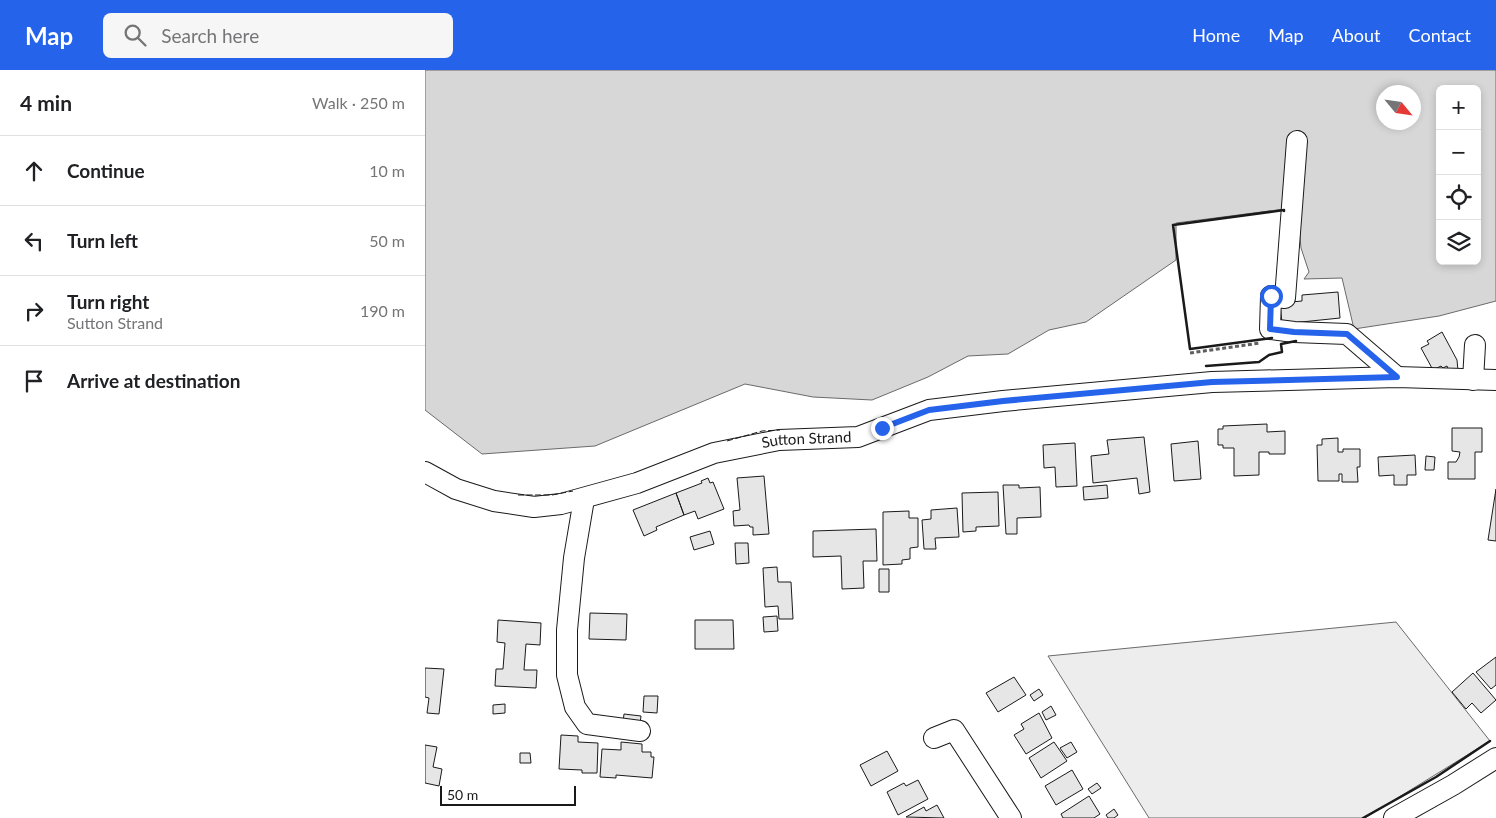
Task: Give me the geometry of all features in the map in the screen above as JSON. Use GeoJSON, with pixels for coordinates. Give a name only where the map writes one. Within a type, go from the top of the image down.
{"type":"FeatureCollection","features":[{"type":"Feature","properties":{"kind":"street"},"geometry":{"type":"LineString","coordinates":[[1297,141],[1285,298],[1271,296],[1270,329],[1347,334],[1397,377]]}},
{"type":"Feature","properties":{"kind":"street"},"geometry":{"type":"LineString","coordinates":[[1473,380],[1475,345]]}},
{"type":"Feature","properties":{"kind":"street","name":"Sutton Strand"},"geometry":{"type":"LineString","coordinates":[[425,472],[456,489],[494,501],[534,507],[583,499],[637,483],[714,453],[779,440],[858,437],[929,410],[1003,401],[1212,382],[1397,377],[1496,380]]}},
{"type":"Feature","properties":{"kind":"street"},"geometry":{"type":"LineString","coordinates":[[583,499],[574,558],[567,630],[567,675],[575,707],[587,724],[640,732]]}},
{"type":"Feature","properties":{"kind":"street"},"geometry":{"type":"LineString","coordinates":[[934,738],[954,730],[1011,818]]}},
{"type":"Feature","properties":{"kind":"street"},"geometry":{"type":"LineString","coordinates":[[1394,818],[1496,758]]}},
{"type":"Feature","properties":{"kind":"path"},"geometry":{"type":"LineString","coordinates":[[1190,353],[1272,342],[1283,330]]}},
{"type":"Feature","properties":{"kind":"shaded area"},"geometry":{"type":"Polygon","coordinates":[[[425,70],[1496,70],[1496,301],[1439,316],[1354,329],[1342,278],[1304,279],[1309,272],[1301,248],[1298,218],[1285,209],[1176,223],[1176,260],[1086,322],[1049,330],[1008,354],[968,356],[928,377],[872,400],[813,397],[745,384],[595,446],[482,454],[425,410],[425,70]]]}},
{"type":"Feature","properties":{"kind":"shaded area"},"geometry":{"type":"Polygon","coordinates":[[[1396,622],[1490,741],[1365,818],[1149,818],[1048,656],[1396,622]]]}},
{"type":"Feature","properties":{"kind":"building"},"geometry":{"type":"Polygon","coordinates":[[[1338,292],[1340,318],[1282,324],[1280,303],[1302,301],[1302,295],[1338,292]]]}},
{"type":"Feature","properties":{"kind":"building"},"geometry":{"type":"Polygon","coordinates":[[[1442,332],[1457,360],[1458,371],[1449,371],[1447,366],[1443,368],[1441,366],[1433,370],[1421,348],[1429,344],[1427,341],[1442,332]]]}},
{"type":"Feature","properties":{"kind":"building"},"geometry":{"type":"Polygon","coordinates":[[[1267,424],[1267,432],[1285,431],[1285,454],[1259,452],[1259,475],[1234,476],[1234,448],[1223,448],[1223,445],[1218,445],[1218,429],[1223,429],[1223,426],[1267,424]]]}},
{"type":"Feature","properties":{"kind":"building"},"geometry":{"type":"Polygon","coordinates":[[[1452,428],[1482,428],[1482,452],[1475,452],[1475,479],[1448,479],[1448,462],[1456,462],[1460,452],[1452,451],[1452,428]]]}},
{"type":"Feature","properties":{"kind":"building"},"geometry":{"type":"Polygon","coordinates":[[[1144,437],[1150,492],[1139,494],[1137,478],[1093,483],[1091,456],[1109,454],[1107,440],[1144,437]]]}},
{"type":"Feature","properties":{"kind":"building"},"geometry":{"type":"Polygon","coordinates":[[[1338,438],[1338,452],[1343,452],[1343,449],[1360,449],[1360,467],[1357,467],[1358,482],[1342,482],[1342,474],[1339,474],[1339,481],[1318,481],[1317,445],[1322,445],[1322,439],[1338,438]]]}},
{"type":"Feature","properties":{"kind":"building"},"geometry":{"type":"Polygon","coordinates":[[[1198,441],[1201,479],[1174,481],[1171,444],[1198,441]]]}},
{"type":"Feature","properties":{"kind":"building"},"geometry":{"type":"Polygon","coordinates":[[[1075,443],[1077,486],[1056,487],[1055,467],[1044,468],[1043,445],[1075,443]]]}},
{"type":"Feature","properties":{"kind":"building"},"geometry":{"type":"Polygon","coordinates":[[[1415,455],[1416,475],[1407,475],[1407,485],[1394,485],[1394,475],[1379,476],[1378,457],[1415,455]]]}},
{"type":"Feature","properties":{"kind":"building"},"geometry":{"type":"Polygon","coordinates":[[[1426,456],[1435,457],[1434,470],[1425,470],[1426,456]]]}},
{"type":"Feature","properties":{"kind":"building"},"geometry":{"type":"Polygon","coordinates":[[[764,476],[769,534],[753,535],[753,527],[749,525],[734,526],[733,511],[740,510],[737,478],[764,476]]]}},
{"type":"Feature","properties":{"kind":"building"},"geometry":{"type":"Polygon","coordinates":[[[708,478],[710,483],[713,482],[724,509],[698,519],[695,511],[684,515],[676,493],[702,483],[701,481],[708,478]]]}},
{"type":"Feature","properties":{"kind":"building"},"geometry":{"type":"Polygon","coordinates":[[[1003,485],[1019,485],[1019,488],[1040,487],[1041,517],[1017,518],[1017,534],[1006,534],[1003,485]]]}},
{"type":"Feature","properties":{"kind":"building"},"geometry":{"type":"Polygon","coordinates":[[[1107,485],[1108,498],[1084,500],[1083,487],[1107,485]]]}},
{"type":"Feature","properties":{"kind":"building"},"geometry":{"type":"Polygon","coordinates":[[[1496,489],[1496,541],[1488,540],[1496,489]]]}},
{"type":"Feature","properties":{"kind":"building"},"geometry":{"type":"Polygon","coordinates":[[[998,492],[999,526],[976,527],[976,531],[963,532],[962,493],[998,492]]]}},
{"type":"Feature","properties":{"kind":"building"},"geometry":{"type":"Polygon","coordinates":[[[676,493],[684,515],[656,527],[657,530],[644,536],[633,510],[676,493]]]}},
{"type":"Feature","properties":{"kind":"building"},"geometry":{"type":"Polygon","coordinates":[[[957,508],[959,537],[935,538],[936,549],[924,549],[922,520],[931,519],[931,510],[957,508]]]}},
{"type":"Feature","properties":{"kind":"building"},"geometry":{"type":"Polygon","coordinates":[[[909,511],[909,518],[918,518],[918,547],[910,548],[910,559],[902,560],[902,564],[883,565],[883,512],[909,511]]]}},
{"type":"Feature","properties":{"kind":"building"},"geometry":{"type":"Polygon","coordinates":[[[876,529],[877,561],[863,561],[864,588],[842,589],[841,556],[813,557],[813,531],[876,529]]]}},
{"type":"Feature","properties":{"kind":"building"},"geometry":{"type":"Polygon","coordinates":[[[710,531],[714,544],[694,550],[690,537],[710,531]]]}},
{"type":"Feature","properties":{"kind":"building"},"geometry":{"type":"Polygon","coordinates":[[[735,543],[748,543],[749,563],[736,564],[735,543]]]}},
{"type":"Feature","properties":{"kind":"building"},"geometry":{"type":"Polygon","coordinates":[[[777,567],[778,582],[791,582],[793,619],[779,619],[778,606],[765,607],[763,568],[777,567]]]}},
{"type":"Feature","properties":{"kind":"building"},"geometry":{"type":"Polygon","coordinates":[[[879,569],[889,569],[889,592],[879,592],[879,569]]]}},
{"type":"Feature","properties":{"kind":"building"},"geometry":{"type":"Polygon","coordinates":[[[590,613],[627,614],[626,640],[589,639],[590,613]]]}},
{"type":"Feature","properties":{"kind":"building"},"geometry":{"type":"Polygon","coordinates":[[[777,616],[778,631],[764,632],[763,617],[777,616]]]}},
{"type":"Feature","properties":{"kind":"building"},"geometry":{"type":"Polygon","coordinates":[[[498,620],[541,623],[540,645],[526,644],[524,670],[537,670],[536,688],[495,686],[496,669],[503,669],[505,643],[497,642],[498,620]]]}},
{"type":"Feature","properties":{"kind":"building"},"geometry":{"type":"Polygon","coordinates":[[[695,620],[733,620],[734,649],[695,649],[695,620]]]}},
{"type":"Feature","properties":{"kind":"building"},"geometry":{"type":"Polygon","coordinates":[[[1496,657],[1496,685],[1491,689],[1476,672],[1496,657]]]}},
{"type":"Feature","properties":{"kind":"building"},"geometry":{"type":"Polygon","coordinates":[[[425,668],[444,669],[439,714],[427,713],[429,698],[425,697],[425,668]]]}},
{"type":"Feature","properties":{"kind":"building"},"geometry":{"type":"Polygon","coordinates":[[[1473,673],[1496,700],[1481,713],[1472,703],[1466,709],[1452,692],[1473,673]]]}},
{"type":"Feature","properties":{"kind":"building"},"geometry":{"type":"Polygon","coordinates":[[[1014,677],[1026,695],[998,712],[986,693],[1014,677]]]}},
{"type":"Feature","properties":{"kind":"building"},"geometry":{"type":"Polygon","coordinates":[[[1039,689],[1043,695],[1034,701],[1030,695],[1039,689]]]}},
{"type":"Feature","properties":{"kind":"building"},"geometry":{"type":"Polygon","coordinates":[[[644,696],[658,696],[657,713],[643,712],[644,696]]]}},
{"type":"Feature","properties":{"kind":"building"},"geometry":{"type":"Polygon","coordinates":[[[505,704],[505,713],[493,714],[493,705],[505,704]]]}},
{"type":"Feature","properties":{"kind":"building"},"geometry":{"type":"Polygon","coordinates":[[[1051,706],[1056,715],[1046,720],[1042,712],[1051,706]]]}},
{"type":"Feature","properties":{"kind":"building"},"geometry":{"type":"Polygon","coordinates":[[[1039,713],[1052,738],[1026,754],[1014,735],[1024,729],[1021,724],[1039,713]]]}},
{"type":"Feature","properties":{"kind":"building"},"geometry":{"type":"Polygon","coordinates":[[[624,714],[641,716],[640,724],[623,722],[624,714]]]}},
{"type":"Feature","properties":{"kind":"building"},"geometry":{"type":"Polygon","coordinates":[[[561,735],[578,736],[578,742],[598,743],[597,773],[582,773],[582,770],[559,769],[561,735]]]}},
{"type":"Feature","properties":{"kind":"building"},"geometry":{"type":"Polygon","coordinates":[[[621,742],[642,744],[642,752],[651,752],[651,757],[654,757],[652,778],[616,775],[616,778],[600,777],[602,749],[621,750],[621,742]]]}},
{"type":"Feature","properties":{"kind":"building"},"geometry":{"type":"Polygon","coordinates":[[[1054,742],[1067,761],[1041,778],[1029,758],[1054,742]]]}},
{"type":"Feature","properties":{"kind":"building"},"geometry":{"type":"Polygon","coordinates":[[[1071,742],[1077,752],[1067,758],[1060,748],[1071,742]]]}},
{"type":"Feature","properties":{"kind":"building"},"geometry":{"type":"Polygon","coordinates":[[[425,745],[437,747],[433,767],[442,769],[439,786],[425,783],[425,745]]]}},
{"type":"Feature","properties":{"kind":"building"},"geometry":{"type":"Polygon","coordinates":[[[887,751],[898,771],[871,786],[860,765],[887,751]]]}},
{"type":"Feature","properties":{"kind":"building"},"geometry":{"type":"Polygon","coordinates":[[[520,753],[530,753],[531,763],[520,763],[520,753]]]}},
{"type":"Feature","properties":{"kind":"building"},"geometry":{"type":"Polygon","coordinates":[[[1072,770],[1083,789],[1056,805],[1045,786],[1072,770]]]}},
{"type":"Feature","properties":{"kind":"building"},"geometry":{"type":"Polygon","coordinates":[[[918,780],[928,799],[898,815],[887,792],[904,783],[906,786],[918,780]]]}},
{"type":"Feature","properties":{"kind":"building"},"geometry":{"type":"Polygon","coordinates":[[[1097,783],[1101,788],[1092,794],[1088,789],[1097,783]]]}},
{"type":"Feature","properties":{"kind":"building"},"geometry":{"type":"Polygon","coordinates":[[[1089,796],[1100,814],[1094,818],[1063,818],[1061,814],[1089,796]]]}},
{"type":"Feature","properties":{"kind":"building"},"geometry":{"type":"Polygon","coordinates":[[[937,805],[944,818],[906,817],[924,807],[926,811],[937,805]]]}},
{"type":"Feature","properties":{"kind":"building"},"geometry":{"type":"Polygon","coordinates":[[[1114,809],[1118,815],[1114,818],[1108,818],[1106,815],[1114,809]]]}},
{"type":"Feature","properties":{"kind":"fence"},"geometry":{"type":"LineString","coordinates":[[727,441],[762,431],[780,430]]}},
{"type":"Feature","properties":{"kind":"fence"},"geometry":{"type":"LineString","coordinates":[[518,495],[552,495],[573,491]]}},
{"type":"Feature","properties":{"kind":"wall"},"geometry":{"type":"LineString","coordinates":[[1272,338],[1190,349],[1173,225],[1284,211]]}},
{"type":"Feature","properties":{"kind":"wall"},"geometry":{"type":"LineString","coordinates":[[1206,366],[1259,362],[1269,355],[1282,352],[1281,344],[1296,341]]}},
{"type":"Feature","properties":{"kind":"wall"},"geometry":{"type":"LineString","coordinates":[[1363,818],[1436,777],[1490,741]]}},
{"type":"Feature","properties":{"kind":"route"},"geometry":{"type":"LineString","coordinates":[[882,428],[929,410],[1003,401],[1212,382],[1397,377],[1347,334],[1270,329],[1271,296]]}}]}
